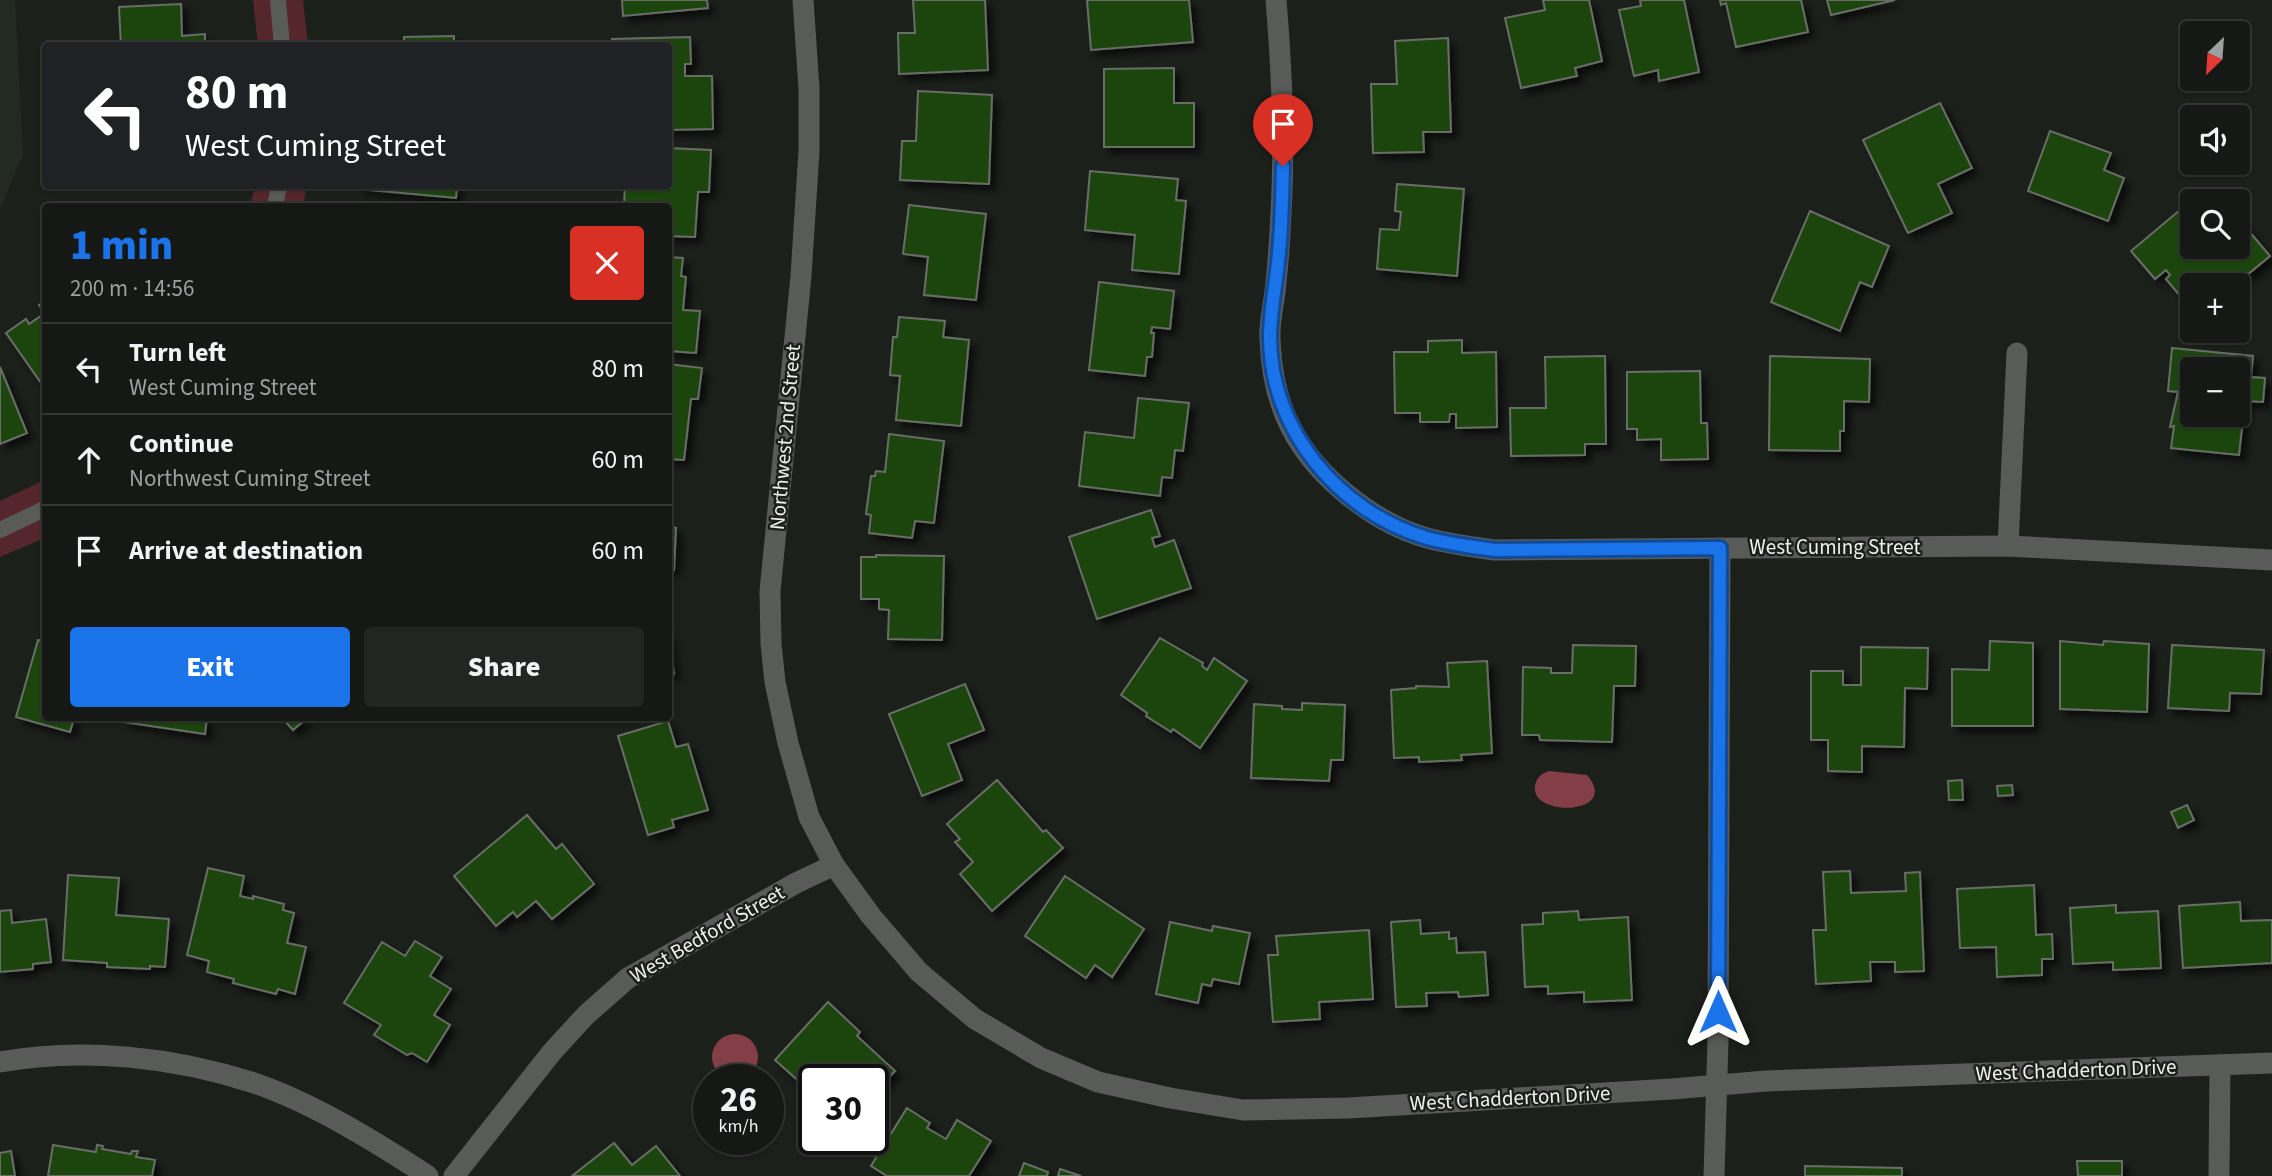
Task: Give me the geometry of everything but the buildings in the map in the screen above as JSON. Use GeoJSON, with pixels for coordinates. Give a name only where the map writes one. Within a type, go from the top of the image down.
{"type":"FeatureCollection","features":[{"type":"Feature","properties":{"kind":"street","name":"Northwest 2nd Street"},"geometry":{"type":"LineString","coordinates":[[803,0],[809,151],[801,276],[770,591],[771,645],[775,682],[788,743],[809,817],[834,865]]}},
{"type":"Feature","properties":{"kind":"street","name":"West Cuming Street"},"geometry":{"type":"LineString","coordinates":[[1276,0],[1282,68],[1283,166],[1280,249],[1270,337],[1275,383],[1286,419],[1304,450],[1339,488],[1363,508],[1426,538],[1495,550],[2008,546],[2272,560]]}},
{"type":"Feature","properties":{"kind":"street"},"geometry":{"type":"LineString","coordinates":[[2008,546],[2017,353]]}},
{"type":"Feature","properties":{"kind":"street"},"geometry":{"type":"LineString","coordinates":[[1714,1176],[1717,1085],[1720,548]]}},
{"type":"Feature","properties":{"kind":"street","name":"West Chadderton Drive"},"geometry":{"type":"LineString","coordinates":[[834,865],[871,916],[919,972],[975,1019],[1041,1058],[1098,1082],[1170,1098],[1244,1110],[1348,1108],[1766,1081],[2272,1063]]}},
{"type":"Feature","properties":{"kind":"street","name":"West Bedford Street"},"geometry":{"type":"LineString","coordinates":[[454,1176],[552,1052],[586,1015],[628,978],[784,890],[834,865]]}},
{"type":"Feature","properties":{"kind":"street"},"geometry":{"type":"LineString","coordinates":[[0,1062],[31,1056],[112,1056],[186,1066],[254,1083],[324,1114],[428,1176]]}},
{"type":"Feature","properties":{"kind":"street"},"geometry":{"type":"LineString","coordinates":[[2219,1176],[2220,1065]]}},
{"type":"Feature","properties":{"kind":"lane"},"geometry":{"type":"LineString","coordinates":[[278,0],[282,42]]}},
{"type":"Feature","properties":{"kind":"lane"},"geometry":{"type":"LineString","coordinates":[[0,530],[42,510]]}},
{"type":"Feature","properties":{"kind":"shaded area"},"geometry":{"type":"Polygon","coordinates":[[[0,0],[15,0],[23,154],[0,209],[0,0]]]}},
{"type":"Feature","properties":{"kind":"shaded area"},"geometry":{"type":"Polygon","coordinates":[[[253,0],[303,0],[308,42],[258,42],[253,0]]]}},
{"type":"Feature","properties":{"kind":"shaded area"},"geometry":{"type":"Polygon","coordinates":[[[254,189],[306,189],[304,203],[251,203],[254,189]]]}},
{"type":"Feature","properties":{"kind":"shaded area"},"geometry":{"type":"Polygon","coordinates":[[[42,481],[42,539],[0,557],[0,501],[42,481]]]}},
{"type":"Feature","properties":{"kind":"shaded area"},"geometry":{"type":"Polygon","coordinates":[[[1549,771],[1587,775],[1595,788],[1593,798],[1572,808],[1546,803],[1537,796],[1535,786],[1540,776],[1549,771]]]}},
{"type":"Feature","properties":{"kind":"shaded area"},"geometry":{"type":"Polygon","coordinates":[[[726,1036],[744,1036],[756,1048],[756,1064],[714,1064],[714,1048],[726,1036]]]}},
{"type":"Feature","properties":{"kind":"route"},"geometry":{"type":"LineString","coordinates":[[1283,166],[1280,249],[1270,337],[1275,383],[1286,419],[1304,450],[1339,488],[1363,508],[1392,524],[1426,538],[1458,545],[1495,550],[1720,548],[1718,1012]]}}]}
